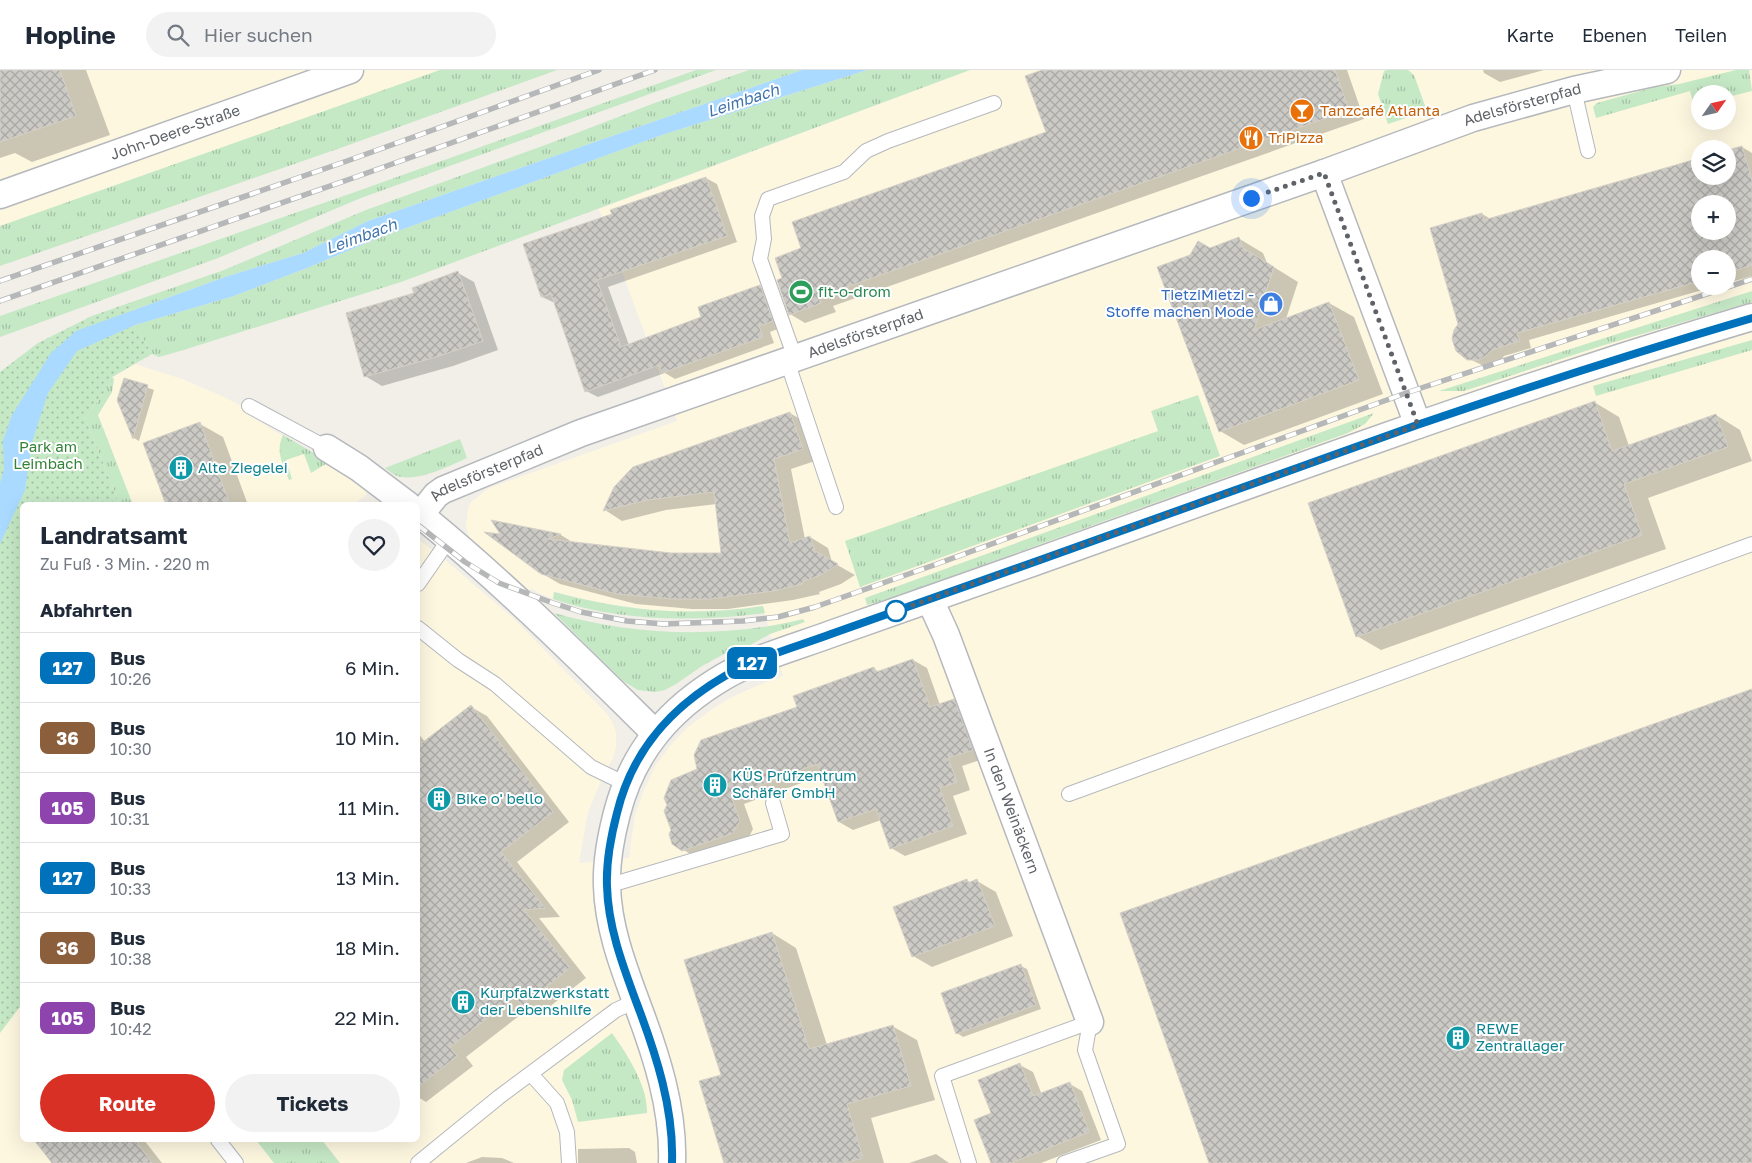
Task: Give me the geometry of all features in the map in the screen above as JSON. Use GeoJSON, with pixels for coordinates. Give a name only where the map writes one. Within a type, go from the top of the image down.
{"type":"FeatureCollection","features":[{"type":"Feature","properties":{"kind":"street","name":"John-Deere-Straße"},"geometry":{"type":"LineString","coordinates":[[0,195],[350,70]]}},
{"type":"Feature","properties":{"kind":"street","name":"Adelsförsterpfad"},"geometry":{"type":"LineString","coordinates":[[420,507],[436,495],[453,486],[576,435],[1324,173],[1473,118],[1574,90],[1668,70]]}},
{"type":"Feature","properties":{"kind":"street"},"geometry":{"type":"LineString","coordinates":[[1324,173],[1418,425]]}},
{"type":"Feature","properties":{"kind":"street"},"geometry":{"type":"LineString","coordinates":[[672,1163],[671,1129],[657,1064],[618,951],[610,917],[607,866],[617,812],[626,784],[641,752],[655,733],[676,712],[696,696],[747,664],[1418,425],[1606,362],[1752,318]]}},
{"type":"Feature","properties":{"kind":"street","name":"Adelsförsterpfad"},"geometry":{"type":"LineString","coordinates":[[327,448],[366,473],[403,502]]}},
{"type":"Feature","properties":{"kind":"street","name":"Adelsförsterpfad"},"geometry":{"type":"LineString","coordinates":[[420,515],[450,538],[544,623],[655,733]]}},
{"type":"Feature","properties":{"kind":"street","name":"In den Weinäckern"},"geometry":{"type":"LineString","coordinates":[[930,600],[946,635],[1090,1022]]}},
{"type":"Feature","properties":{"kind":"lane"},"geometry":{"type":"LineString","coordinates":[[1574,90],[1588,150]]}},
{"type":"Feature","properties":{"kind":"lane"},"geometry":{"type":"LineString","coordinates":[[836,506],[760,259],[764,240],[762,216],[768,199],[844,172],[866,151],[888,141],[994,103]]}},
{"type":"Feature","properties":{"kind":"lane","name":"Adelsförsterpfad"},"geometry":{"type":"LineString","coordinates":[[249,406],[327,448]]}},
{"type":"Feature","properties":{"kind":"lane"},"geometry":{"type":"LineString","coordinates":[[420,581],[450,538]]}},
{"type":"Feature","properties":{"kind":"lane"},"geometry":{"type":"LineString","coordinates":[[1069,794],[1752,544]]}},
{"type":"Feature","properties":{"kind":"lane"},"geometry":{"type":"LineString","coordinates":[[420,630],[458,660],[495,684],[591,767],[626,784]]}},
{"type":"Feature","properties":{"kind":"lane"},"geometry":{"type":"LineString","coordinates":[[607,886],[782,834],[773,803]]}},
{"type":"Feature","properties":{"kind":"lane"},"geometry":{"type":"LineString","coordinates":[[418,1163],[616,1010],[636,1001]]}},
{"type":"Feature","properties":{"kind":"lane"},"geometry":{"type":"LineString","coordinates":[[969,1163],[942,1076],[1090,1022]]}},
{"type":"Feature","properties":{"kind":"lane"},"geometry":{"type":"LineString","coordinates":[[1064,1163],[1118,1144],[1085,1050],[1090,1022]]}},
{"type":"Feature","properties":{"kind":"lane"},"geometry":{"type":"LineString","coordinates":[[531,1074],[557,1103],[567,1132],[569,1163]]}},
{"type":"Feature","properties":{"kind":"lane"},"geometry":{"type":"LineString","coordinates":[[220,1142],[236,1163]]}},
{"type":"Feature","properties":{"kind":"shaded area"},"geometry":{"type":"Polygon","coordinates":[[[0,70],[440,70],[0,227],[0,70]]]}},
{"type":"Feature","properties":{"kind":"shaded area"},"geometry":{"type":"Polygon","coordinates":[[[970,70],[1752,70],[1752,1163],[0,1163],[0,1033],[20,1007],[20,1142],[420,1142],[420,541],[514,619],[607,714],[613,724],[616,733],[614,756],[588,812],[579,863],[629,858],[635,815],[644,790],[656,765],[670,746],[687,728],[730,698],[783,676],[770,634],[804,622],[768,626],[762,606],[742,609],[665,612],[601,603],[555,592],[553,599],[531,588],[528,592],[473,542],[468,534],[466,525],[471,502],[489,488],[677,421],[599,209],[970,70]]]}},
{"type":"Feature","properties":{"kind":"shaded area"},"geometry":{"type":"Polygon","coordinates":[[[135,364],[182,379],[224,397],[249,410],[247,414],[367,488],[366,495],[357,502],[132,502],[98,415],[112,392],[114,379],[112,378],[135,364]]]}},
{"type":"Feature","properties":{"kind":"green space"},"geometry":{"type":"Polygon","coordinates":[[[440,70],[557,70],[343,147],[0,266],[0,226],[440,70]]]}},
{"type":"Feature","properties":{"kind":"green space"},"geometry":{"type":"Polygon","coordinates":[[[696,70],[716,70],[361,198],[218,258],[0,337],[0,316],[696,70]]]}},
{"type":"Feature","properties":{"kind":"green space"},"geometry":{"type":"Polygon","coordinates":[[[749,70],[802,70],[368,221],[303,253],[225,277],[131,311],[129,303],[224,270],[366,210],[749,70]]]}},
{"type":"Feature","properties":{"kind":"green space"},"geometry":{"type":"Polygon","coordinates":[[[867,70],[970,70],[401,282],[180,351],[159,357],[152,354],[135,325],[231,297],[376,239],[662,135],[867,70]]]}},
{"type":"Feature","properties":{"kind":"green space"},"geometry":{"type":"Polygon","coordinates":[[[1408,70],[1414,75],[1427,111],[1388,124],[1378,94],[1384,71],[1408,70]]]}},
{"type":"Feature","properties":{"kind":"green space"},"geometry":{"type":"Polygon","coordinates":[[[1736,70],[1749,70],[1752,91],[1736,95],[1736,85],[1691,85],[1691,95],[1690,91],[1596,118],[1593,107],[1597,103],[1655,87],[1679,84],[1736,70]]]}},
{"type":"Feature","properties":{"kind":"green space"},"geometry":{"type":"Polygon","coordinates":[[[1752,291],[1752,302],[1601,346],[1464,391],[1439,391],[1752,291]]]}},
{"type":"Feature","properties":{"kind":"green space","name":"Park am Leimbach"},"geometry":{"type":"Polygon","coordinates":[[[129,303],[135,325],[152,354],[112,377],[114,379],[85,418],[119,502],[20,502],[20,1007],[0,1033],[0,372],[38,343],[92,316],[129,303]]]}},
{"type":"Feature","properties":{"kind":"green space"},"geometry":{"type":"Polygon","coordinates":[[[1752,340],[1752,350],[1596,396],[1593,386],[1752,340]]]}},
{"type":"Feature","properties":{"kind":"green space"},"geometry":{"type":"Polygon","coordinates":[[[114,379],[112,392],[98,415],[132,502],[119,502],[85,418],[114,379]]]}},
{"type":"Feature","properties":{"kind":"green space"},"geometry":{"type":"Polygon","coordinates":[[[1198,395],[1220,456],[860,587],[845,541],[1158,431],[1151,411],[1198,395]]]}},
{"type":"Feature","properties":{"kind":"green space"},"geometry":{"type":"Polygon","coordinates":[[[1374,413],[1365,424],[1348,433],[886,600],[867,605],[865,598],[1374,413]]]}},
{"type":"Feature","properties":{"kind":"green space"},"geometry":{"type":"Polygon","coordinates":[[[283,435],[329,462],[311,473],[304,454],[286,460],[292,479],[289,480],[280,452],[283,435]]]}},
{"type":"Feature","properties":{"kind":"green space"},"geometry":{"type":"Polygon","coordinates":[[[460,439],[467,458],[431,473],[421,476],[403,477],[395,475],[385,468],[460,439]]]}},
{"type":"Feature","properties":{"kind":"green space"},"geometry":{"type":"Polygon","coordinates":[[[554,592],[580,599],[632,608],[710,611],[763,606],[765,613],[685,619],[631,616],[579,607],[553,599],[554,592]]]}},
{"type":"Feature","properties":{"kind":"green space"},"geometry":{"type":"Polygon","coordinates":[[[554,613],[584,621],[615,626],[678,632],[742,630],[803,619],[805,622],[770,634],[743,649],[724,654],[676,684],[665,690],[655,692],[638,690],[623,681],[554,613]]]}},
{"type":"Feature","properties":{"kind":"green space"},"geometry":{"type":"Polygon","coordinates":[[[612,1033],[636,1071],[644,1092],[647,1113],[578,1122],[572,1100],[562,1080],[564,1070],[612,1033]]]}},
{"type":"Feature","properties":{"kind":"green space"},"geometry":{"type":"Polygon","coordinates":[[[258,1142],[324,1142],[340,1163],[274,1163],[258,1142]]]}},
{"type":"Feature","properties":{"kind":"water","name":"Leimbach"},"geometry":{"type":"Polygon","coordinates":[[[802,70],[867,70],[662,135],[376,239],[231,297],[135,325],[77,351],[48,393],[32,442],[25,490],[0,544],[0,483],[4,470],[3,441],[12,415],[51,353],[76,331],[225,277],[303,253],[368,221],[802,70]]]}},
{"type":"Feature","properties":{"kind":"building"},"geometry":{"type":"Polygon","coordinates":[[[0,70],[60,70],[76,116],[0,142],[0,70]]]}},
{"type":"Feature","properties":{"kind":"building"},"geometry":{"type":"Polygon","coordinates":[[[1042,70],[1335,70],[1349,110],[818,297],[821,303],[789,315],[777,280],[782,278],[775,258],[801,248],[792,222],[1046,132],[1025,76],[1042,70]]]}},
{"type":"Feature","properties":{"kind":"building"},"geometry":{"type":"Polygon","coordinates":[[[1742,146],[1752,180],[1752,265],[1736,270],[1736,250],[1691,250],[1691,284],[1517,333],[1520,341],[1492,350],[1479,360],[1467,360],[1456,351],[1452,339],[1458,324],[1430,228],[1482,213],[1484,220],[1691,161],[1691,185],[1736,185],[1736,148],[1742,146]]]}},
{"type":"Feature","properties":{"kind":"building"},"geometry":{"type":"Polygon","coordinates":[[[706,177],[727,236],[597,280],[621,347],[701,317],[698,307],[760,285],[773,321],[759,326],[763,337],[662,373],[659,365],[585,392],[551,294],[541,297],[523,244],[612,214],[610,210],[706,177]]]}},
{"type":"Feature","properties":{"kind":"building"},"geometry":{"type":"Polygon","coordinates":[[[1239,237],[1243,248],[1274,267],[1254,330],[1329,302],[1359,380],[1219,432],[1157,267],[1190,255],[1198,241],[1210,248],[1239,237]]]}},
{"type":"Feature","properties":{"kind":"building"},"geometry":{"type":"Polygon","coordinates":[[[458,271],[483,341],[436,357],[364,377],[346,313],[414,293],[412,288],[458,271]]]}},
{"type":"Feature","properties":{"kind":"building"},"geometry":{"type":"Polygon","coordinates":[[[124,378],[148,385],[133,439],[117,400],[124,378]]]}},
{"type":"Feature","properties":{"kind":"building"},"geometry":{"type":"Polygon","coordinates":[[[1595,401],[1612,451],[1716,414],[1728,447],[1624,484],[1642,535],[1356,637],[1308,503],[1595,401]]]}},
{"type":"Feature","properties":{"kind":"building"},"geometry":{"type":"Polygon","coordinates":[[[790,412],[803,449],[774,459],[790,543],[810,536],[815,551],[838,564],[823,574],[802,582],[802,584],[774,591],[709,599],[673,599],[617,594],[541,574],[484,532],[500,534],[491,520],[561,534],[548,539],[671,553],[721,553],[714,492],[647,500],[603,511],[614,487],[633,467],[790,412]]]}},
{"type":"Feature","properties":{"kind":"building","name":"Alte Ziegelei"},"geometry":{"type":"Polygon","coordinates":[[[200,422],[229,502],[165,502],[143,443],[200,422]]]}},
{"type":"Feature","properties":{"kind":"building"},"geometry":{"type":"Polygon","coordinates":[[[913,659],[930,707],[954,699],[973,750],[948,758],[957,782],[940,788],[953,826],[890,849],[876,809],[838,822],[817,764],[731,796],[740,821],[733,833],[682,851],[672,844],[669,834],[671,830],[664,811],[667,805],[664,798],[671,780],[697,769],[694,755],[701,740],[797,707],[793,696],[874,667],[876,672],[913,659]]]}},
{"type":"Feature","properties":{"kind":"building","name":"REWE Zentrallager"},"geometry":{"type":"Polygon","coordinates":[[[1752,689],[1752,1163],[1209,1163],[1120,913],[1752,689]]]}},
{"type":"Feature","properties":{"kind":"building"},"geometry":{"type":"Polygon","coordinates":[[[471,705],[553,812],[501,852],[545,908],[524,910],[570,968],[522,1006],[515,997],[450,1047],[457,1056],[420,1085],[420,744],[471,705]]]}},
{"type":"Feature","properties":{"kind":"building"},"geometry":{"type":"Polygon","coordinates":[[[967,879],[968,883],[977,879],[995,926],[912,957],[893,907],[967,879]]]}},
{"type":"Feature","properties":{"kind":"building"},"geometry":{"type":"Polygon","coordinates":[[[772,932],[809,1049],[893,1025],[911,1086],[847,1104],[863,1158],[844,1163],[724,1163],[699,1081],[721,1075],[684,960],[772,932]]]}},
{"type":"Feature","properties":{"kind":"building"},"geometry":{"type":"Polygon","coordinates":[[[1021,964],[1036,1005],[956,1034],[941,993],[1021,964]]]}},
{"type":"Feature","properties":{"kind":"building"},"geometry":{"type":"Polygon","coordinates":[[[1020,1063],[1033,1096],[1070,1082],[1089,1132],[1011,1163],[991,1163],[974,1120],[991,1113],[978,1080],[1020,1063]]]}},
{"type":"Feature","properties":{"kind":"building"},"geometry":{"type":"Polygon","coordinates":[[[36,1142],[136,1142],[152,1163],[52,1163],[36,1142]]]}},
{"type":"Feature","properties":{"kind":"railway"},"geometry":{"type":"LineString","coordinates":[[0,281],[347,161],[599,70]]}},
{"type":"Feature","properties":{"kind":"railway"},"geometry":{"type":"LineString","coordinates":[[0,301],[655,70]]}},
{"type":"Feature","properties":{"kind":"railway"},"geometry":{"type":"LineString","coordinates":[[420,527],[465,562],[499,583],[581,612],[627,621],[664,624],[743,621],[778,617],[815,607],[934,565],[1406,393],[1752,279]]}},
{"type":"Feature","properties":{"kind":"bus line","name":"127"},"geometry":{"type":"LineString","coordinates":[[672,1163],[671,1129],[657,1064],[618,951],[610,917],[607,866],[617,812],[626,784],[641,752],[655,733],[676,712],[696,696],[747,664],[866,621],[930,600],[1418,425],[1606,362],[1752,318]]}},
{"type":"Feature","properties":{"kind":"place","name":"Tanzcafé Atlanta"},"geometry":{"type":"Point","coordinates":[1302,111]}},
{"type":"Feature","properties":{"kind":"place","name":"TriPizza"},"geometry":{"type":"Point","coordinates":[1251,138]}},
{"type":"Feature","properties":{"kind":"place","name":"fit-o-drom"},"geometry":{"type":"Point","coordinates":[801,292]}},
{"type":"Feature","properties":{"kind":"place","name":"TietziMietzi - Stoffe machen Mode"},"geometry":{"type":"Point","coordinates":[1271,304]}},
{"type":"Feature","properties":{"kind":"place","name":"Alte Ziegelei"},"geometry":{"type":"Point","coordinates":[181,468]}},
{"type":"Feature","properties":{"kind":"place","name":"KÜS Prüfzentrum Schäfer GmbH"},"geometry":{"type":"Point","coordinates":[715,785]}},
{"type":"Feature","properties":{"kind":"place","name":"Bike o' bello"},"geometry":{"type":"Point","coordinates":[439,799]}},
{"type":"Feature","properties":{"kind":"place","name":"Kurpfalzwerkstatt der Lebenshilfe"},"geometry":{"type":"Point","coordinates":[463,1002]}},
{"type":"Feature","properties":{"kind":"place","name":"REWE Zentrallager"},"geometry":{"type":"Point","coordinates":[1458,1038]}},
{"type":"Feature","properties":{"kind":"route"},"geometry":{"type":"LineString","coordinates":[[896,611],[1418,425],[1324,173],[1251,198]]}}]}
